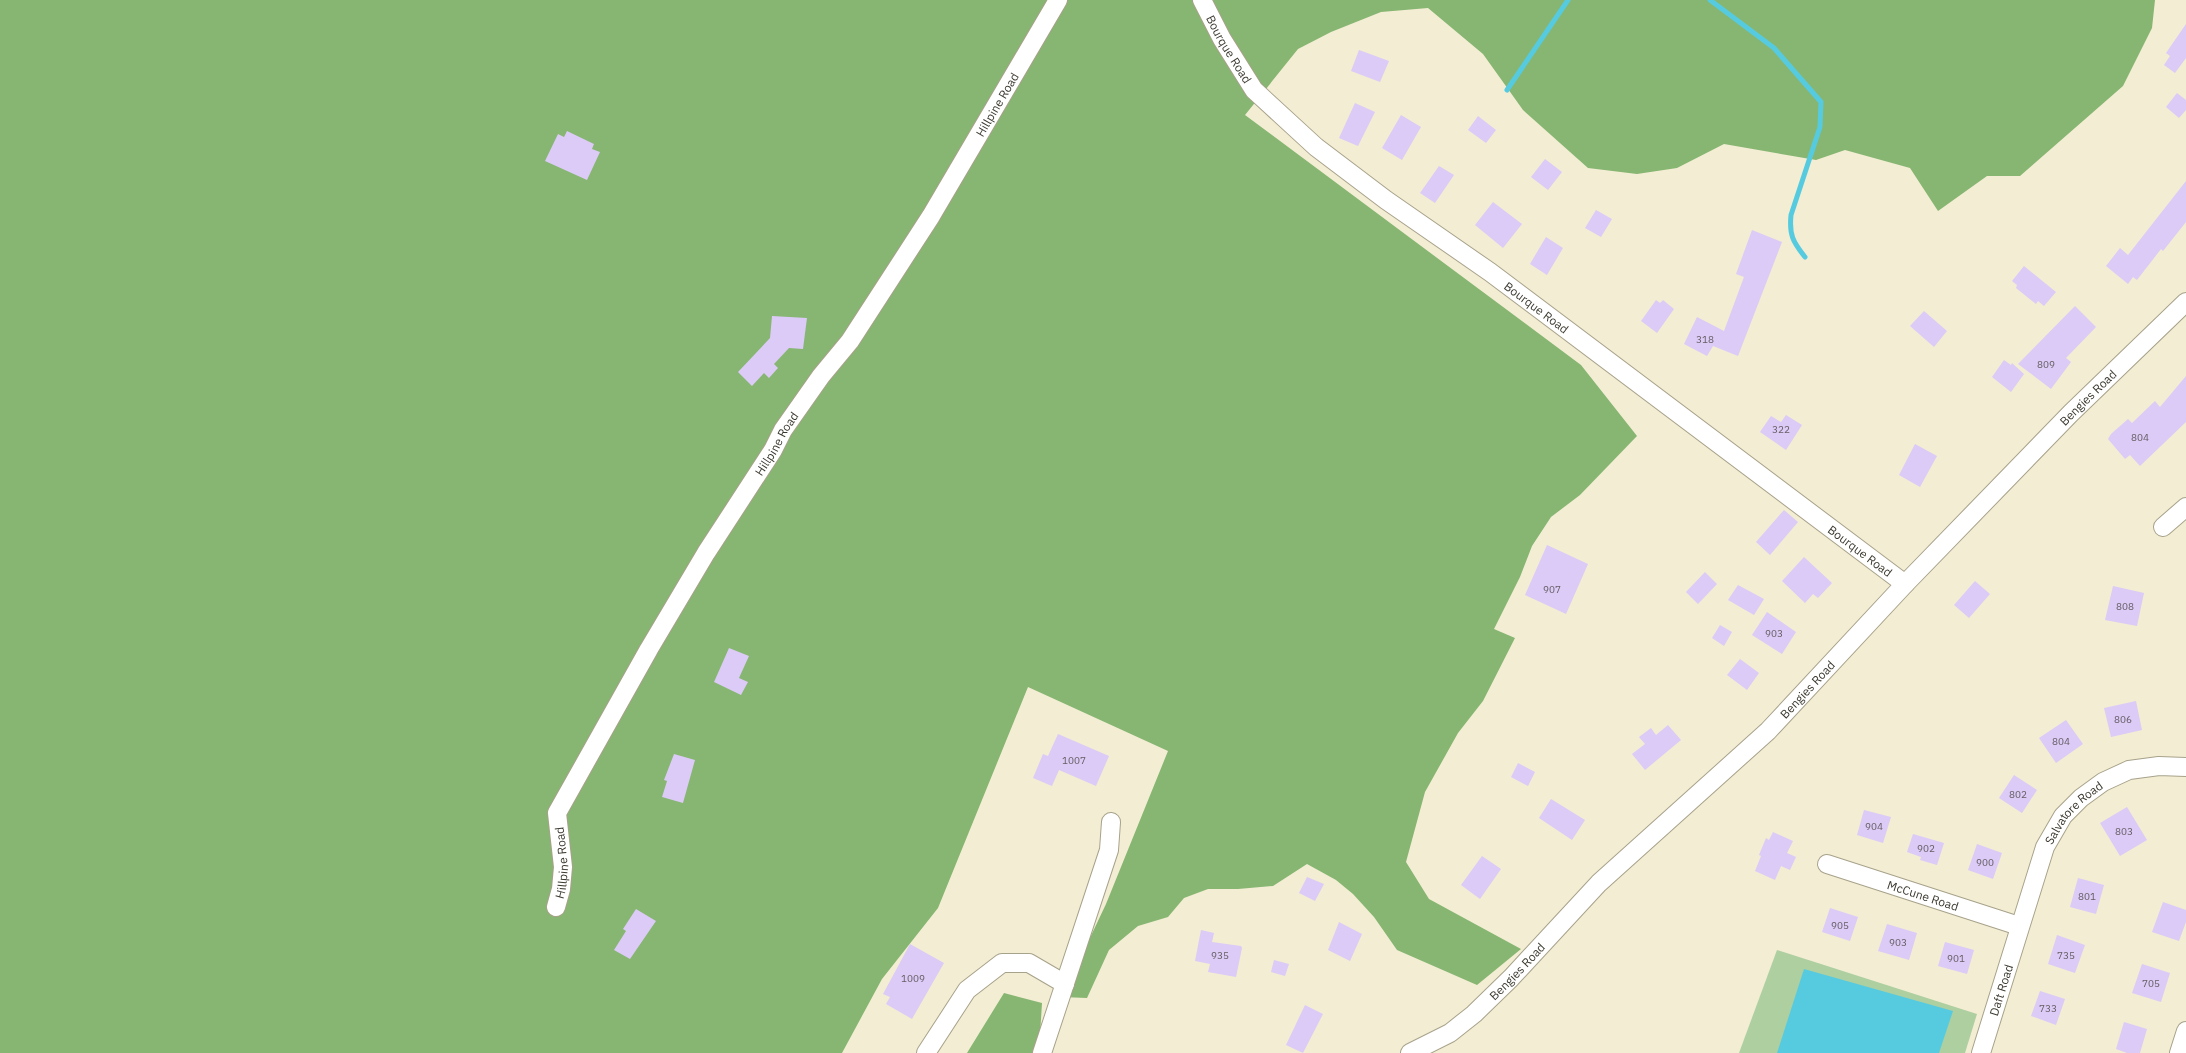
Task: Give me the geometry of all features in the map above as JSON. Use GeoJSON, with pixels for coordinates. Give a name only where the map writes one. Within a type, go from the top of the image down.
{"type":"FeatureCollection","features":[{"type":"Feature","properties":{"kind":"street","name":"Hillpine Road"},"geometry":{"type":"LineString","coordinates":[[556,907],[561,889],[563,867],[558,813],[649,649],[706,553],[773,450],[783,430],[821,376],[850,341],[931,216],[1058,0]]}},
{"type":"Feature","properties":{"kind":"street","name":"Bourque Road"},"geometry":{"type":"LineString","coordinates":[[1202,0],[1222,39],[1254,90],[1316,147],[1386,200],[1490,272],[1905,584]]}},
{"type":"Feature","properties":{"kind":"street","name":"Bengies Road"},"geometry":{"type":"LineString","coordinates":[[1410,1053],[1450,1033],[1474,1014],[1511,978],[1599,883],[1768,731],[1905,584],[2071,413],[2186,302]]}},
{"type":"Feature","properties":{"kind":"street"},"geometry":{"type":"LineString","coordinates":[[2163,528],[2186,507]]}},
{"type":"Feature","properties":{"kind":"street","name":"Salvatore Road"},"geometry":{"type":"LineString","coordinates":[[2020,926],[2045,847],[2063,816],[2081,798],[2103,782],[2130,770],[2159,766],[2186,768]]}},
{"type":"Feature","properties":{"kind":"street"},"geometry":{"type":"LineString","coordinates":[[1042,1053],[1109,850],[1111,822]]}},
{"type":"Feature","properties":{"kind":"street","name":"McCune Road"},"geometry":{"type":"LineString","coordinates":[[1827,864],[2020,926]]}},
{"type":"Feature","properties":{"kind":"street","name":"Daft Road"},"geometry":{"type":"LineString","coordinates":[[1981,1053],[2020,926]]}},
{"type":"Feature","properties":{"kind":"street"},"geometry":{"type":"LineString","coordinates":[[926,1053],[967,990],[1002,964],[1029,963],[1065,984]]}},
{"type":"Feature","properties":{"kind":"street"},"geometry":{"type":"LineString","coordinates":[[2179,1053],[2186,1031]]}},
{"type":"Feature","properties":{"kind":"green space"},"geometry":{"type":"Polygon","coordinates":[[[0,0],[2155,0],[2152,28],[2123,86],[2020,176],[1987,176],[1938,211],[1910,168],[1845,150],[1816,160],[1724,144],[1677,168],[1637,174],[1588,168],[1523,110],[1483,54],[1428,8],[1381,12],[1331,32],[1298,49],[1245,115],[1581,365],[1637,436],[1580,495],[1551,517],[1532,546],[1520,577],[1494,629],[1515,638],[1483,701],[1458,733],[1425,792],[1406,862],[1429,899],[1521,949],[1477,985],[1397,950],[1374,917],[1353,894],[1336,880],[1307,864],[1273,886],[1208,889],[1184,898],[1168,917],[1138,926],[1109,950],[1087,998],[1062,997],[1106,904],[1168,751],[1028,687],[938,908],[882,979],[842,1053],[0,1053],[0,0]]]}},
{"type":"Feature","properties":{"kind":"green space"},"geometry":{"type":"Polygon","coordinates":[[[1777,950],[1977,1014],[1965,1053],[1739,1053],[1777,950]]]}},
{"type":"Feature","properties":{"kind":"green space"},"geometry":{"type":"Polygon","coordinates":[[[1004,993],[1042,1003],[1040,1035],[1032,1053],[967,1053],[1004,993]]]}},
{"type":"Feature","properties":{"kind":"water"},"geometry":{"type":"Polygon","coordinates":[[[1804,969],[1953,1011],[1939,1053],[1777,1053],[1804,969]]]}},
{"type":"Feature","properties":{"kind":"building"},"geometry":{"type":"Polygon","coordinates":[[[2186,24],[2186,58],[2175,73],[2164,65],[2170,56],[2166,53],[2186,24]]]}},
{"type":"Feature","properties":{"kind":"building"},"geometry":{"type":"Polygon","coordinates":[[[1359,50],[1389,61],[1380,82],[1351,71],[1359,50]]]}},
{"type":"Feature","properties":{"kind":"building"},"geometry":{"type":"Polygon","coordinates":[[[2177,93],[2186,100],[2186,110],[2179,118],[2166,107],[2177,93]]]}},
{"type":"Feature","properties":{"kind":"building"},"geometry":{"type":"Polygon","coordinates":[[[1355,103],[1375,112],[1358,146],[1339,138],[1355,103]]]}},
{"type":"Feature","properties":{"kind":"building"},"geometry":{"type":"Polygon","coordinates":[[[1401,115],[1421,127],[1402,160],[1382,148],[1401,115]]]}},
{"type":"Feature","properties":{"kind":"building"},"geometry":{"type":"Polygon","coordinates":[[[1478,116],[1496,130],[1486,143],[1468,130],[1478,116]]]}},
{"type":"Feature","properties":{"kind":"building"},"geometry":{"type":"Polygon","coordinates":[[[567,131],[594,144],[592,149],[600,152],[587,180],[545,161],[558,134],[564,137],[567,131]]]}},
{"type":"Feature","properties":{"kind":"building"},"geometry":{"type":"Polygon","coordinates":[[[1545,159],[1562,172],[1548,190],[1531,177],[1545,159]]]}},
{"type":"Feature","properties":{"kind":"building"},"geometry":{"type":"Polygon","coordinates":[[[1439,166],[1454,175],[1435,203],[1420,193],[1439,166]]]}},
{"type":"Feature","properties":{"kind":"building"},"geometry":{"type":"Polygon","coordinates":[[[2186,181],[2186,222],[2163,251],[2161,249],[2137,280],[2133,277],[2128,284],[2106,266],[2120,248],[2128,255],[2186,181]]]}},
{"type":"Feature","properties":{"kind":"building"},"geometry":{"type":"Polygon","coordinates":[[[1493,202],[1522,224],[1503,248],[1475,225],[1493,202]]]}},
{"type":"Feature","properties":{"kind":"building"},"geometry":{"type":"Polygon","coordinates":[[[1596,210],[1612,219],[1601,237],[1585,228],[1596,210]]]}},
{"type":"Feature","properties":{"kind":"building"},"geometry":{"type":"Polygon","coordinates":[[[1752,230],[1782,242],[1738,356],[1713,346],[1707,356],[1684,344],[1697,317],[1724,331],[1744,277],[1736,274],[1752,230]]]}},
{"type":"Feature","properties":{"kind":"building"},"geometry":{"type":"Polygon","coordinates":[[[1546,237],[1563,248],[1547,275],[1530,264],[1546,237]]]}},
{"type":"Feature","properties":{"kind":"building"},"geometry":{"type":"Polygon","coordinates":[[[2024,266],[2056,292],[2044,306],[2038,301],[2036,304],[2016,288],[2017,285],[2012,281],[2024,266]]]}},
{"type":"Feature","properties":{"kind":"building"},"geometry":{"type":"Polygon","coordinates":[[[1656,300],[1660,303],[1663,300],[1674,309],[1657,333],[1641,321],[1656,300]]]}},
{"type":"Feature","properties":{"kind":"building"},"geometry":{"type":"Polygon","coordinates":[[[2075,306],[2096,327],[2066,358],[2071,362],[2051,389],[2018,364],[2075,306]]]}},
{"type":"Feature","properties":{"kind":"building"},"geometry":{"type":"Polygon","coordinates":[[[1924,311],[1947,331],[1934,347],[1910,326],[1924,311]]]}},
{"type":"Feature","properties":{"kind":"building"},"geometry":{"type":"Polygon","coordinates":[[[772,316],[807,318],[803,349],[789,348],[774,364],[778,368],[769,378],[764,373],[752,386],[738,372],[770,338],[772,316]]]}},
{"type":"Feature","properties":{"kind":"building"},"geometry":{"type":"Polygon","coordinates":[[[2004,360],[2011,365],[2012,363],[2024,374],[2011,392],[1992,377],[2004,360]]]}},
{"type":"Feature","properties":{"kind":"building"},"geometry":{"type":"Polygon","coordinates":[[[2186,376],[2186,422],[2140,466],[2130,455],[2125,459],[2108,439],[2111,434],[2128,419],[2132,423],[2155,401],[2160,407],[2186,376]]]}},
{"type":"Feature","properties":{"kind":"building"},"geometry":{"type":"Polygon","coordinates":[[[1786,415],[1802,425],[1786,450],[1760,432],[1771,416],[1781,422],[1786,415]]]}},
{"type":"Feature","properties":{"kind":"building"},"geometry":{"type":"Polygon","coordinates":[[[1915,444],[1937,456],[1920,487],[1899,475],[1915,444]]]}},
{"type":"Feature","properties":{"kind":"building"},"geometry":{"type":"Polygon","coordinates":[[[1784,510],[1798,522],[1770,555],[1756,542],[1784,510]]]}},
{"type":"Feature","properties":{"kind":"building"},"geometry":{"type":"Polygon","coordinates":[[[1547,545],[1588,564],[1566,614],[1525,595],[1547,545]]]}},
{"type":"Feature","properties":{"kind":"building"},"geometry":{"type":"Polygon","coordinates":[[[1804,557],[1832,583],[1818,598],[1813,594],[1805,603],[1782,581],[1804,557]]]}},
{"type":"Feature","properties":{"kind":"building"},"geometry":{"type":"Polygon","coordinates":[[[1705,572],[1717,584],[1698,604],[1686,592],[1705,572]]]}},
{"type":"Feature","properties":{"kind":"building"},"geometry":{"type":"Polygon","coordinates":[[[1975,581],[1990,594],[1969,618],[1954,605],[1975,581]]]}},
{"type":"Feature","properties":{"kind":"building"},"geometry":{"type":"Polygon","coordinates":[[[1738,585],[1764,599],[1754,615],[1728,600],[1738,585]]]}},
{"type":"Feature","properties":{"kind":"building"},"geometry":{"type":"Polygon","coordinates":[[[2113,586],[2144,593],[2137,626],[2105,620],[2113,586]]]}},
{"type":"Feature","properties":{"kind":"building"},"geometry":{"type":"Polygon","coordinates":[[[1767,612],[1796,632],[1782,654],[1752,635],[1767,612]]]}},
{"type":"Feature","properties":{"kind":"building"},"geometry":{"type":"Polygon","coordinates":[[[1720,625],[1732,632],[1724,646],[1712,638],[1720,625]]]}},
{"type":"Feature","properties":{"kind":"building"},"geometry":{"type":"Polygon","coordinates":[[[729,648],[749,656],[739,678],[748,682],[741,695],[714,682],[729,648]]]}},
{"type":"Feature","properties":{"kind":"building"},"geometry":{"type":"Polygon","coordinates":[[[1740,659],[1759,673],[1747,690],[1727,675],[1740,659]]]}},
{"type":"Feature","properties":{"kind":"building"},"geometry":{"type":"Polygon","coordinates":[[[2136,701],[2142,730],[2111,737],[2104,708],[2136,701]]]}},
{"type":"Feature","properties":{"kind":"building"},"geometry":{"type":"Polygon","coordinates":[[[2066,720],[2083,744],[2056,763],[2039,738],[2066,720]]]}},
{"type":"Feature","properties":{"kind":"building"},"geometry":{"type":"Polygon","coordinates":[[[1668,725],[1681,740],[1645,770],[1632,754],[1645,744],[1639,737],[1651,728],[1656,735],[1668,725]]]}},
{"type":"Feature","properties":{"kind":"building"},"geometry":{"type":"Polygon","coordinates":[[[1058,734],[1109,756],[1096,786],[1059,770],[1052,786],[1033,778],[1043,754],[1048,756],[1058,734]]]}},
{"type":"Feature","properties":{"kind":"building"},"geometry":{"type":"Polygon","coordinates":[[[674,754],[695,760],[683,803],[662,797],[667,781],[664,780],[674,754]]]}},
{"type":"Feature","properties":{"kind":"building"},"geometry":{"type":"Polygon","coordinates":[[[1518,763],[1535,772],[1528,786],[1511,777],[1518,763]]]}},
{"type":"Feature","properties":{"kind":"building"},"geometry":{"type":"Polygon","coordinates":[[[2014,775],[2037,790],[2022,813],[1999,798],[2014,775]]]}},
{"type":"Feature","properties":{"kind":"building"},"geometry":{"type":"Polygon","coordinates":[[[1551,799],[1585,820],[1572,840],[1539,818],[1551,799]]]}},
{"type":"Feature","properties":{"kind":"building"},"geometry":{"type":"Polygon","coordinates":[[[2127,807],[2147,840],[2120,856],[2100,823],[2127,807]]]}},
{"type":"Feature","properties":{"kind":"building"},"geometry":{"type":"Polygon","coordinates":[[[1864,810],[1891,817],[1883,843],[1857,835],[1864,810]]]}},
{"type":"Feature","properties":{"kind":"building"},"geometry":{"type":"Polygon","coordinates":[[[1773,832],[1793,841],[1787,853],[1796,857],[1790,870],[1781,866],[1775,880],[1755,871],[1766,838],[1769,840],[1773,832]]]}},
{"type":"Feature","properties":{"kind":"building"},"geometry":{"type":"Polygon","coordinates":[[[1913,834],[1944,843],[1937,865],[1920,860],[1921,857],[1907,852],[1913,834]]]}},
{"type":"Feature","properties":{"kind":"building"},"geometry":{"type":"Polygon","coordinates":[[[1977,844],[2002,853],[1993,879],[1968,870],[1977,844]]]}},
{"type":"Feature","properties":{"kind":"building"},"geometry":{"type":"Polygon","coordinates":[[[1482,856],[1501,869],[1480,899],[1461,885],[1482,856]]]}},
{"type":"Feature","properties":{"kind":"building"},"geometry":{"type":"Polygon","coordinates":[[[1307,877],[1324,884],[1315,901],[1299,893],[1307,877]]]}},
{"type":"Feature","properties":{"kind":"building"},"geometry":{"type":"Polygon","coordinates":[[[2078,878],[2104,885],[2096,914],[2070,907],[2078,878]]]}},
{"type":"Feature","properties":{"kind":"building"},"geometry":{"type":"Polygon","coordinates":[[[2163,902],[2186,910],[2186,922],[2179,941],[2152,932],[2163,902]]]}},
{"type":"Feature","properties":{"kind":"building"},"geometry":{"type":"Polygon","coordinates":[[[1830,908],[1858,917],[1850,941],[1822,932],[1830,908]]]}},
{"type":"Feature","properties":{"kind":"building"},"geometry":{"type":"Polygon","coordinates":[[[636,909],[656,921],[630,959],[614,950],[626,931],[623,929],[636,909]]]}},
{"type":"Feature","properties":{"kind":"building"},"geometry":{"type":"Polygon","coordinates":[[[1339,922],[1362,934],[1350,961],[1328,950],[1339,922]]]}},
{"type":"Feature","properties":{"kind":"building"},"geometry":{"type":"Polygon","coordinates":[[[1887,924],[1917,933],[1909,960],[1878,951],[1887,924]]]}},
{"type":"Feature","properties":{"kind":"building"},"geometry":{"type":"Polygon","coordinates":[[[1201,930],[1214,933],[1212,942],[1241,946],[1236,977],[1208,972],[1210,964],[1195,961],[1201,930]]]}},
{"type":"Feature","properties":{"kind":"building"},"geometry":{"type":"Polygon","coordinates":[[[2057,935],[2085,945],[2075,973],[2048,964],[2057,935]]]}},
{"type":"Feature","properties":{"kind":"building"},"geometry":{"type":"Polygon","coordinates":[[[1945,942],[1974,950],[1967,974],[1938,966],[1945,942]]]}},
{"type":"Feature","properties":{"kind":"building"},"geometry":{"type":"Polygon","coordinates":[[[910,944],[944,963],[912,1019],[886,1004],[890,997],[883,994],[910,944]]]}},
{"type":"Feature","properties":{"kind":"building"},"geometry":{"type":"Polygon","coordinates":[[[1274,960],[1289,964],[1285,976],[1271,972],[1274,960]]]}},
{"type":"Feature","properties":{"kind":"building"},"geometry":{"type":"Polygon","coordinates":[[[2142,964],[2170,973],[2161,1002],[2132,993],[2142,964]]]}},
{"type":"Feature","properties":{"kind":"building"},"geometry":{"type":"Polygon","coordinates":[[[2040,991],[2065,999],[2056,1025],[2031,1016],[2040,991]]]}},
{"type":"Feature","properties":{"kind":"building"},"geometry":{"type":"Polygon","coordinates":[[[1305,1005],[1323,1014],[1303,1053],[1286,1045],[1305,1005]]]}},
{"type":"Feature","properties":{"kind":"building"},"geometry":{"type":"Polygon","coordinates":[[[2124,1022],[2147,1029],[2140,1053],[2127,1053],[2116,1049],[2124,1022]]]}},
{"type":"Feature","properties":{"kind":"waterway"},"geometry":{"type":"LineString","coordinates":[[1507,90],[1568,0]]}},
{"type":"Feature","properties":{"kind":"waterway"},"geometry":{"type":"LineString","coordinates":[[1710,0],[1774,48],[1821,102],[1820,127],[1791,215],[1793,238],[1805,257]]}}]}
